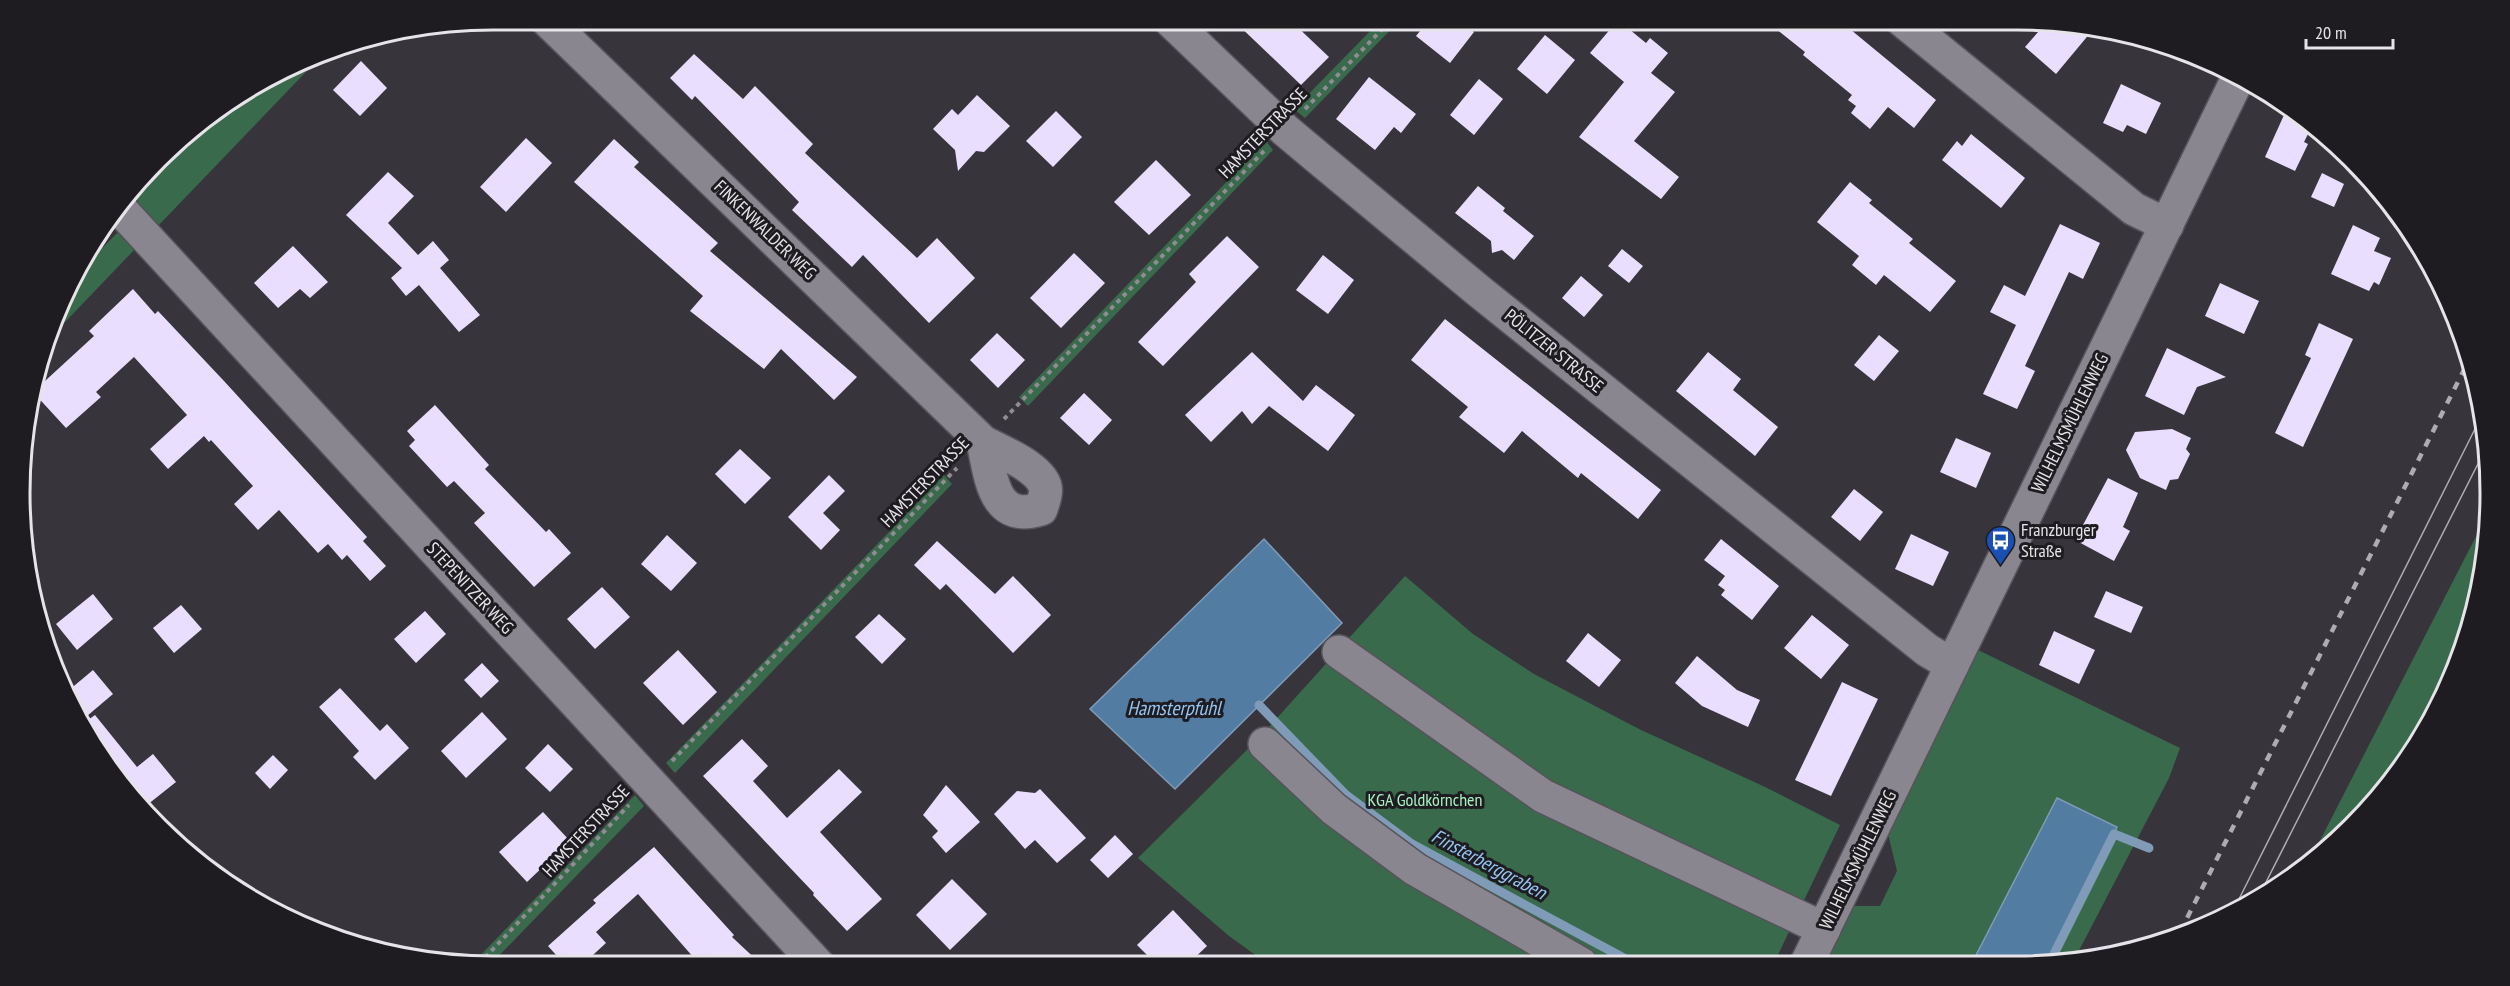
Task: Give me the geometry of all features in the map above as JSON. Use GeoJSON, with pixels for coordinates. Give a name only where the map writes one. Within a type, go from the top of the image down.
{"type":"FeatureCollection","features":[{"type":"Feature","properties":{"kind":"street","name":"FINKENWALDER WEG"},"geometry":{"type":"LineString","coordinates":[[557,30],[983,442]]}},
{"type":"Feature","properties":{"kind":"street","name":"PÖLITZER STRASSE"},"geometry":{"type":"LineString","coordinates":[[1180,30],[1285,130],[1489,300],[1927,650],[1952,665]]}},
{"type":"Feature","properties":{"kind":"street"},"geometry":{"type":"LineString","coordinates":[[1914,30],[2134,209],[2167,225]]}},
{"type":"Feature","properties":{"kind":"street","name":"WILHELMSMÜHLENWEG"},"geometry":{"type":"LineString","coordinates":[[1810,956],[2235,85]]}},
{"type":"Feature","properties":{"kind":"street","name":"STEPENITZER WEG"},"geometry":{"type":"LineString","coordinates":[[124,213],[810,956]]}},
{"type":"Feature","properties":{"kind":"street"},"geometry":{"type":"LineString","coordinates":[[1339,652],[1543,796],[1824,929]]}},
{"type":"Feature","properties":{"kind":"street"},"geometry":{"type":"LineString","coordinates":[[1265,744],[1334,809],[1416,869],[1567,956]]}},
{"type":"Feature","properties":{"kind":"path","name":"HAMSTERSTRASSE"},"geometry":{"type":"LineString","coordinates":[[487,956],[650,783],[1381,30]]}},
{"type":"Feature","properties":{"kind":"green space"},"geometry":{"type":"Polygon","coordinates":[[[1371,30],[1390,30],[1305,118],[1294,109],[1371,30]]]}},
{"type":"Feature","properties":{"kind":"green space"},"geometry":{"type":"Polygon","coordinates":[[[310,68],[156,228],[140,207],[137,198],[145,188],[188,145],[211,126],[261,92],[310,68]]]}},
{"type":"Feature","properties":{"kind":"green space"},"geometry":{"type":"Polygon","coordinates":[[[1266,141],[1273,150],[1028,406],[1019,397],[1266,141]]]}},
{"type":"Feature","properties":{"kind":"green space"},"geometry":{"type":"Polygon","coordinates":[[[120,230],[137,247],[62,326],[78,288],[98,253],[120,230]]]}},
{"type":"Feature","properties":{"kind":"green space"},"geometry":{"type":"Polygon","coordinates":[[[944,475],[952,484],[675,773],[666,763],[944,475]]]}},
{"type":"Feature","properties":{"kind":"green space"},"geometry":{"type":"Polygon","coordinates":[[[2478,532],[2464,613],[2445,670],[2432,698],[2402,750],[2384,775],[2365,798],[2318,844],[2478,532]]]}},
{"type":"Feature","properties":{"kind":"green space","name":"KGA Goldkörnchen"},"geometry":{"type":"Polygon","coordinates":[[[1405,576],[1473,634],[1534,674],[1639,729],[1763,786],[1840,825],[1777,956],[1257,956],[1229,936],[1138,858],[1258,739],[1405,576]]]}},
{"type":"Feature","properties":{"kind":"green space"},"geometry":{"type":"Polygon","coordinates":[[[1976,649],[2180,748],[2169,778],[2078,952],[2054,954],[2117,827],[2058,798],[1976,956],[1826,956],[1851,906],[1880,906],[1897,871],[1887,830],[1976,649]]]}},
{"type":"Feature","properties":{"kind":"green space"},"geometry":{"type":"Polygon","coordinates":[[[635,795],[644,806],[499,956],[480,956],[635,795]]]}},
{"type":"Feature","properties":{"kind":"water","name":"Hamsterpfuhl"},"geometry":{"type":"Polygon","coordinates":[[[1264,539],[1342,623],[1175,789],[1090,709],[1264,539]]]}},
{"type":"Feature","properties":{"kind":"water"},"geometry":{"type":"Polygon","coordinates":[[[2057,798],[2117,827],[2054,954],[1976,956],[2057,798]]]}},
{"type":"Feature","properties":{"kind":"building"},"geometry":{"type":"Polygon","coordinates":[[[1243,30],[1301,30],[1329,57],[1301,85],[1243,30]]]}},
{"type":"Feature","properties":{"kind":"building"},"geometry":{"type":"Polygon","coordinates":[[[1421,30],[1471,30],[1474,32],[1450,63],[1416,36],[1421,30]]]}},
{"type":"Feature","properties":{"kind":"building"},"geometry":{"type":"Polygon","coordinates":[[[1610,30],[1630,30],[1646,43],[1650,38],[1668,53],[1651,73],[1675,92],[1634,141],[1679,177],[1661,199],[1579,137],[1624,82],[1590,53],[1610,30]]]}},
{"type":"Feature","properties":{"kind":"building"},"geometry":{"type":"Polygon","coordinates":[[[1778,30],[1851,30],[1936,100],[1914,128],[1888,107],[1870,129],[1851,113],[1856,106],[1848,100],[1852,95],[1803,55],[1805,52],[1778,30]]]}},
{"type":"Feature","properties":{"kind":"building"},"geometry":{"type":"Polygon","coordinates":[[[2039,31],[2088,36],[2056,74],[2025,47],[2039,31]]]}},
{"type":"Feature","properties":{"kind":"building"},"geometry":{"type":"Polygon","coordinates":[[[1545,35],[1575,60],[1547,94],[1517,69],[1545,35]]]}},
{"type":"Feature","properties":{"kind":"building"},"geometry":{"type":"Polygon","coordinates":[[[694,54],[743,99],[755,86],[813,144],[805,153],[917,258],[937,238],[975,278],[929,323],[863,255],[852,267],[792,210],[799,202],[695,96],[692,100],[670,78],[694,54]]]}},
{"type":"Feature","properties":{"kind":"building"},"geometry":{"type":"Polygon","coordinates":[[[361,61],[387,88],[360,116],[333,90],[361,61]]]}},
{"type":"Feature","properties":{"kind":"building"},"geometry":{"type":"Polygon","coordinates":[[[1369,77],[1416,114],[1401,133],[1394,127],[1375,150],[1336,119],[1369,77]]]}},
{"type":"Feature","properties":{"kind":"building"},"geometry":{"type":"Polygon","coordinates":[[[1479,79],[1503,99],[1474,135],[1450,115],[1479,79]]]}},
{"type":"Feature","properties":{"kind":"building"},"geometry":{"type":"Polygon","coordinates":[[[2121,84],[2161,103],[2146,134],[2127,125],[2123,132],[2103,123],[2121,84]]]}},
{"type":"Feature","properties":{"kind":"building"},"geometry":{"type":"Polygon","coordinates":[[[977,95],[1010,126],[984,152],[976,151],[958,171],[955,150],[933,129],[952,109],[958,115],[977,95]]]}},
{"type":"Feature","properties":{"kind":"building"},"geometry":{"type":"Polygon","coordinates":[[[1056,111],[1082,137],[1053,167],[1026,141],[1056,111]]]}},
{"type":"Feature","properties":{"kind":"building"},"geometry":{"type":"Polygon","coordinates":[[[2284,115],[2308,134],[2304,142],[2308,144],[2295,171],[2265,157],[2284,115]]]}},
{"type":"Feature","properties":{"kind":"building"},"geometry":{"type":"Polygon","coordinates":[[[1971,134],[2025,178],[2001,208],[1942,160],[1957,141],[1962,146],[1971,134]]]}},
{"type":"Feature","properties":{"kind":"building"},"geometry":{"type":"Polygon","coordinates":[[[526,138],[552,163],[506,212],[480,187],[526,138]]]}},
{"type":"Feature","properties":{"kind":"building"},"geometry":{"type":"Polygon","coordinates":[[[614,139],[639,162],[634,167],[718,243],[710,251],[857,377],[834,400],[781,349],[764,369],[690,311],[703,296],[574,182],[614,139]]]}},
{"type":"Feature","properties":{"kind":"building"},"geometry":{"type":"Polygon","coordinates":[[[1156,160],[1191,195],[1149,235],[1114,202],[1156,160]]]}},
{"type":"Feature","properties":{"kind":"building"},"geometry":{"type":"Polygon","coordinates":[[[388,172],[414,196],[388,223],[418,255],[433,241],[449,260],[440,268],[480,315],[459,332],[419,285],[406,296],[391,278],[402,268],[346,215],[388,172]]]}},
{"type":"Feature","properties":{"kind":"building"},"geometry":{"type":"Polygon","coordinates":[[[2322,173],[2344,184],[2334,207],[2311,197],[2322,173]]]}},
{"type":"Feature","properties":{"kind":"building"},"geometry":{"type":"Polygon","coordinates":[[[1850,182],[1872,200],[1869,203],[1913,239],[1909,243],[1956,281],[1930,312],[1884,275],[1876,285],[1852,265],[1859,256],[1817,222],[1850,182]]]}},
{"type":"Feature","properties":{"kind":"building"},"geometry":{"type":"Polygon","coordinates":[[[1478,186],[1505,208],[1503,211],[1534,236],[1514,260],[1502,250],[1492,253],[1491,241],[1455,213],[1478,186]]]}},
{"type":"Feature","properties":{"kind":"building"},"geometry":{"type":"Polygon","coordinates":[[[2060,224],[2100,243],[2083,279],[2069,272],[2025,366],[2035,371],[2017,409],[1983,394],[2016,325],[1990,312],[2004,285],[2025,296],[2060,224]]]}},
{"type":"Feature","properties":{"kind":"building"},"geometry":{"type":"Polygon","coordinates":[[[2353,225],[2380,238],[2374,251],[2391,258],[2379,285],[2374,282],[2369,291],[2331,274],[2353,225]]]}},
{"type":"Feature","properties":{"kind":"building"},"geometry":{"type":"Polygon","coordinates":[[[1227,236],[1259,267],[1163,366],[1138,342],[1196,282],[1189,274],[1227,236]]]}},
{"type":"Feature","properties":{"kind":"building"},"geometry":{"type":"Polygon","coordinates":[[[293,246],[328,282],[310,298],[300,289],[278,308],[254,283],[293,246]]]}},
{"type":"Feature","properties":{"kind":"building"},"geometry":{"type":"Polygon","coordinates":[[[1622,249],[1643,266],[1629,283],[1608,266],[1622,249]]]}},
{"type":"Feature","properties":{"kind":"building"},"geometry":{"type":"Polygon","coordinates":[[[1074,253],[1105,283],[1061,328],[1030,298],[1074,253]]]}},
{"type":"Feature","properties":{"kind":"building"},"geometry":{"type":"Polygon","coordinates":[[[1323,255],[1354,280],[1328,314],[1296,290],[1323,255]]]}},
{"type":"Feature","properties":{"kind":"building"},"geometry":{"type":"Polygon","coordinates":[[[1581,276],[1603,295],[1584,317],[1562,298],[1581,276]]]}},
{"type":"Feature","properties":{"kind":"building"},"geometry":{"type":"Polygon","coordinates":[[[2220,283],[2259,301],[2244,334],[2205,316],[2220,283]]]}},
{"type":"Feature","properties":{"kind":"building"},"geometry":{"type":"Polygon","coordinates":[[[133,289],[155,314],[158,311],[367,537],[363,541],[386,566],[370,581],[347,555],[342,560],[328,544],[318,553],[279,510],[258,530],[234,504],[253,486],[211,440],[209,442],[204,436],[168,469],[150,449],[187,415],[134,357],[96,392],[101,397],[66,428],[40,399],[44,382],[94,336],[89,331],[133,289]]]}},
{"type":"Feature","properties":{"kind":"building"},"geometry":{"type":"Polygon","coordinates":[[[1445,319],[1661,490],[1638,519],[1581,473],[1578,478],[1522,431],[1504,453],[1459,417],[1468,407],[1411,360],[1445,319]]]}},
{"type":"Feature","properties":{"kind":"building"},"geometry":{"type":"Polygon","coordinates":[[[2319,323],[2353,339],[2303,447],[2275,433],[2311,358],[2305,355],[2319,323]]]}},
{"type":"Feature","properties":{"kind":"building"},"geometry":{"type":"Polygon","coordinates":[[[997,333],[1025,360],[998,388],[970,360],[997,333]]]}},
{"type":"Feature","properties":{"kind":"building"},"geometry":{"type":"Polygon","coordinates":[[[1879,335],[1899,351],[1874,381],[1854,365],[1879,335]]]}},
{"type":"Feature","properties":{"kind":"building"},"geometry":{"type":"Polygon","coordinates":[[[2167,348],[2226,377],[2197,387],[2184,415],[2145,396],[2167,348]]]}},
{"type":"Feature","properties":{"kind":"building"},"geometry":{"type":"Polygon","coordinates":[[[1252,352],[1303,401],[1316,385],[1355,415],[1328,451],[1269,406],[1252,424],[1242,411],[1211,442],[1185,415],[1252,352]]]}},
{"type":"Feature","properties":{"kind":"building"},"geometry":{"type":"Polygon","coordinates":[[[1708,352],[1741,379],[1733,390],[1778,427],[1755,456],[1676,391],[1708,352]]]}},
{"type":"Feature","properties":{"kind":"building"},"geometry":{"type":"Polygon","coordinates":[[[1084,393],[1112,420],[1089,445],[1060,418],[1084,393]]]}},
{"type":"Feature","properties":{"kind":"building"},"geometry":{"type":"Polygon","coordinates":[[[435,405],[489,465],[485,469],[546,532],[549,529],[571,553],[534,587],[474,523],[485,513],[454,481],[447,487],[409,446],[415,440],[407,431],[435,405]]]}},
{"type":"Feature","properties":{"kind":"building"},"geometry":{"type":"Polygon","coordinates":[[[2172,429],[2191,438],[2186,449],[2190,454],[2178,479],[2170,480],[2166,490],[2140,478],[2126,450],[2135,432],[2172,429]]]}},
{"type":"Feature","properties":{"kind":"building"},"geometry":{"type":"Polygon","coordinates":[[[1956,438],[1991,453],[1976,488],[1940,472],[1956,438]]]}},
{"type":"Feature","properties":{"kind":"building"},"geometry":{"type":"Polygon","coordinates":[[[740,449],[771,478],[745,504],[715,474],[740,449]]]}},
{"type":"Feature","properties":{"kind":"building"},"geometry":{"type":"Polygon","coordinates":[[[829,475],[845,491],[823,513],[840,530],[821,550],[788,517],[829,475]]]}},
{"type":"Feature","properties":{"kind":"building"},"geometry":{"type":"Polygon","coordinates":[[[2108,478],[2138,493],[2123,527],[2130,531],[2114,561],[2075,540],[2108,478]]]}},
{"type":"Feature","properties":{"kind":"building"},"geometry":{"type":"Polygon","coordinates":[[[1854,489],[1883,512],[1860,541],[1831,517],[1854,489]]]}},
{"type":"Feature","properties":{"kind":"building"},"geometry":{"type":"Polygon","coordinates":[[[1911,534],[1949,552],[1933,586],[1895,569],[1911,534]]]}},
{"type":"Feature","properties":{"kind":"building"},"geometry":{"type":"Polygon","coordinates":[[[667,535],[697,563],[671,591],[641,564],[667,535]]]}},
{"type":"Feature","properties":{"kind":"building"},"geometry":{"type":"Polygon","coordinates":[[[1721,539],[1779,586],[1752,620],[1721,595],[1725,590],[1718,585],[1725,576],[1704,560],[1721,539]]]}},
{"type":"Feature","properties":{"kind":"building"},"geometry":{"type":"Polygon","coordinates":[[[937,541],[995,594],[1013,576],[1051,615],[1013,653],[946,584],[940,590],[914,565],[937,541]]]}},
{"type":"Feature","properties":{"kind":"building"},"geometry":{"type":"Polygon","coordinates":[[[602,587],[630,617],[595,649],[567,619],[602,587]]]}},
{"type":"Feature","properties":{"kind":"building"},"geometry":{"type":"Polygon","coordinates":[[[2106,591],[2143,607],[2131,633],[2094,617],[2106,591]]]}},
{"type":"Feature","properties":{"kind":"building"},"geometry":{"type":"Polygon","coordinates":[[[93,594],[113,619],[77,650],[56,624],[93,594]]]}},
{"type":"Feature","properties":{"kind":"building"},"geometry":{"type":"Polygon","coordinates":[[[181,605],[202,629],[174,653],[153,628],[181,605]]]}},
{"type":"Feature","properties":{"kind":"building"},"geometry":{"type":"Polygon","coordinates":[[[425,611],[446,634],[416,663],[394,639],[425,611]]]}},
{"type":"Feature","properties":{"kind":"building"},"geometry":{"type":"Polygon","coordinates":[[[879,614],[906,639],[882,664],[855,637],[879,614]]]}},
{"type":"Feature","properties":{"kind":"building"},"geometry":{"type":"Polygon","coordinates":[[[1812,615],[1849,645],[1821,679],[1784,648],[1812,615]]]}},
{"type":"Feature","properties":{"kind":"building"},"geometry":{"type":"Polygon","coordinates":[[[2054,631],[2095,650],[2079,684],[2039,665],[2054,631]]]}},
{"type":"Feature","properties":{"kind":"building"},"geometry":{"type":"Polygon","coordinates":[[[1588,633],[1621,660],[1599,687],[1566,661],[1588,633]]]}},
{"type":"Feature","properties":{"kind":"building"},"geometry":{"type":"Polygon","coordinates":[[[678,650],[717,692],[683,725],[643,683],[678,650]]]}},
{"type":"Feature","properties":{"kind":"building"},"geometry":{"type":"Polygon","coordinates":[[[1697,656],[1737,690],[1760,700],[1748,727],[1702,706],[1675,683],[1697,656]]]}},
{"type":"Feature","properties":{"kind":"building"},"geometry":{"type":"Polygon","coordinates":[[[482,663],[499,681],[481,698],[464,680],[482,663]]]}},
{"type":"Feature","properties":{"kind":"building"},"geometry":{"type":"Polygon","coordinates":[[[93,670],[113,694],[87,716],[73,687],[93,670]]]}},
{"type":"Feature","properties":{"kind":"building"},"geometry":{"type":"Polygon","coordinates":[[[1842,682],[1878,699],[1831,796],[1795,780],[1842,682]]]}},
{"type":"Feature","properties":{"kind":"building"},"geometry":{"type":"Polygon","coordinates":[[[340,688],[380,731],[387,724],[409,748],[375,780],[353,757],[359,751],[319,707],[340,688]]]}},
{"type":"Feature","properties":{"kind":"building"},"geometry":{"type":"Polygon","coordinates":[[[482,712],[507,739],[466,778],[441,751],[482,712]]]}},
{"type":"Feature","properties":{"kind":"building"},"geometry":{"type":"Polygon","coordinates":[[[95,715],[137,767],[153,754],[176,782],[150,803],[108,750],[89,719],[95,715]]]}},
{"type":"Feature","properties":{"kind":"building"},"geometry":{"type":"Polygon","coordinates":[[[742,739],[768,766],[753,781],[787,818],[839,769],[862,792],[820,832],[882,899],[847,931],[703,776],[742,739]]]}},
{"type":"Feature","properties":{"kind":"building"},"geometry":{"type":"Polygon","coordinates":[[[548,744],[573,769],[550,792],[525,768],[548,744]]]}},
{"type":"Feature","properties":{"kind":"building"},"geometry":{"type":"Polygon","coordinates":[[[273,755],[288,770],[270,789],[255,773],[273,755]]]}},
{"type":"Feature","properties":{"kind":"building"},"geometry":{"type":"Polygon","coordinates":[[[946,785],[980,822],[946,853],[932,837],[938,831],[923,815],[946,785]]]}},
{"type":"Feature","properties":{"kind":"building"},"geometry":{"type":"Polygon","coordinates":[[[1040,789],[1086,838],[1057,863],[1035,840],[1025,849],[994,814],[1017,791],[1035,793],[1040,789]]]}},
{"type":"Feature","properties":{"kind":"building"},"geometry":{"type":"Polygon","coordinates":[[[543,812],[570,841],[527,882],[499,852],[543,812]]]}},
{"type":"Feature","properties":{"kind":"building"},"geometry":{"type":"Polygon","coordinates":[[[1115,835],[1133,854],[1108,878],[1090,860],[1115,835]]]}},
{"type":"Feature","properties":{"kind":"building"},"geometry":{"type":"Polygon","coordinates":[[[654,847],[734,935],[732,937],[752,956],[692,956],[638,894],[596,932],[606,943],[592,956],[557,956],[548,946],[596,903],[593,900],[654,847]]]}},
{"type":"Feature","properties":{"kind":"building"},"geometry":{"type":"Polygon","coordinates":[[[952,879],[987,914],[950,950],[916,915],[952,879]]]}},
{"type":"Feature","properties":{"kind":"building"},"geometry":{"type":"Polygon","coordinates":[[[1173,910],[1207,946],[1196,956],[1148,956],[1137,945],[1173,910]]]}},
{"type":"Feature","properties":{"kind":"waterway","name":"Finsterberggraben"},"geometry":{"type":"LineString","coordinates":[[1259,705],[1345,794],[1412,844],[1620,956]]}},
{"type":"Feature","properties":{"kind":"waterway","name":"Finsterberggraben"},"geometry":{"type":"LineString","coordinates":[[2054,954],[2114,834],[2149,848]]}},
{"type":"Feature","properties":{"kind":"tram line"},"geometry":{"type":"LineString","coordinates":[[2239,899],[2475,428]]}},
{"type":"Feature","properties":{"kind":"tram line"},"geometry":{"type":"LineString","coordinates":[[2265,883],[2479,462]]}},
{"type":"Feature","properties":{"kind":"railway"},"geometry":{"type":"LineString","coordinates":[[2184,925],[2463,371]]}},
{"type":"Feature","properties":{"kind":"place","name":"Franzburger Straße"},"geometry":{"type":"Point","coordinates":[2000,566]}}]}
